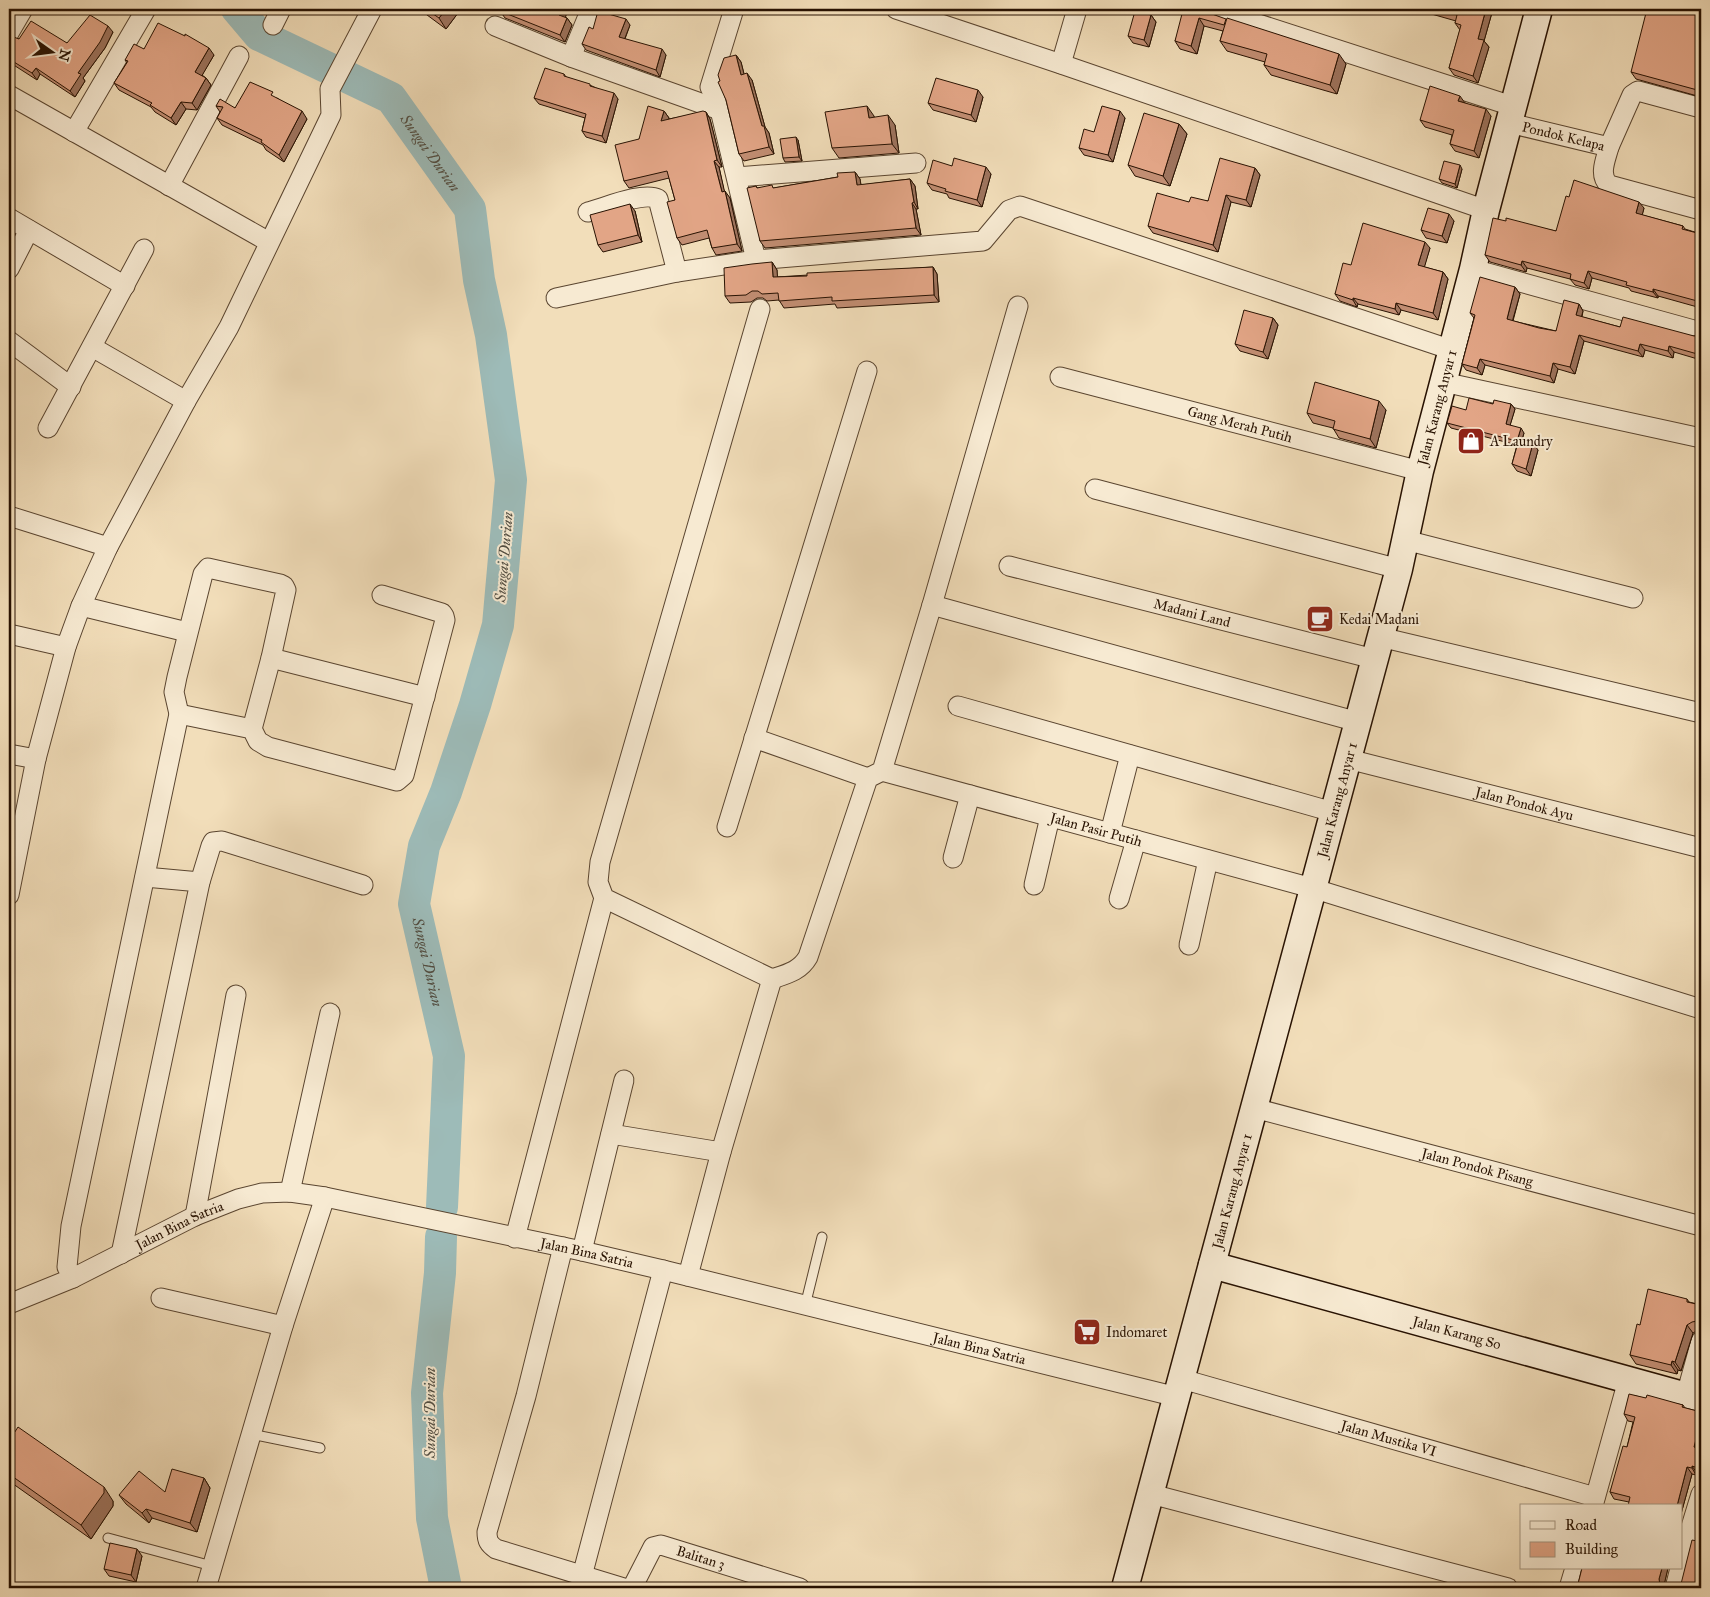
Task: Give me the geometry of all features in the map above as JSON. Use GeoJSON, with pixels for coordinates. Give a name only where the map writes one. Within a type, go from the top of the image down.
{"type":"FeatureCollection","features":[{"type":"Feature","properties":{"kind":"main road","name":"Jalan Karang Anyar 1"},"geometry":{"type":"LineString","coordinates":[[1125,1588],[1399,569],[1420,471],[1473,269],[1486,210],[1511,115],[1534,10]]}},
{"type":"Feature","properties":{"kind":"main road","name":"Jalan Karang So"},"geometry":{"type":"LineString","coordinates":[[1212,1265],[1694,1398]]}},
{"type":"Feature","properties":{"kind":"street"},"geometry":{"type":"LineString","coordinates":[[9,33],[23,9]]}},
{"type":"Feature","properties":{"kind":"street"},"geometry":{"type":"LineString","coordinates":[[74,132],[146,9]]}},
{"type":"Feature","properties":{"kind":"street"},"geometry":{"type":"LineString","coordinates":[[9,895],[36,759],[66,647],[81,606],[108,547],[186,401],[229,327],[331,115],[330,89],[372,9]]}},
{"type":"Feature","properties":{"kind":"street"},"geometry":{"type":"LineString","coordinates":[[571,58],[591,9]]}},
{"type":"Feature","properties":{"kind":"street"},"geometry":{"type":"LineString","coordinates":[[734,9],[711,82],[711,93],[720,110],[756,260]]}},
{"type":"Feature","properties":{"kind":"street"},"geometry":{"type":"LineString","coordinates":[[896,9],[1486,210]]}},
{"type":"Feature","properties":{"kind":"street"},"geometry":{"type":"LineString","coordinates":[[1062,64],[1077,9]]}},
{"type":"Feature","properties":{"kind":"street","name":"Pondok Kelapa"},"geometry":{"type":"LineString","coordinates":[[1212,9],[1511,115],[1609,147],[1632,95],[1638,91],[1701,108]]}},
{"type":"Feature","properties":{"kind":"street"},"geometry":{"type":"LineString","coordinates":[[495,26],[571,58],[720,110]]}},
{"type":"Feature","properties":{"kind":"street"},"geometry":{"type":"LineString","coordinates":[[169,186],[239,56]]}},
{"type":"Feature","properties":{"kind":"street"},"geometry":{"type":"LineString","coordinates":[[9,95],[269,242]]}},
{"type":"Feature","properties":{"kind":"street"},"geometry":{"type":"LineString","coordinates":[[1609,147],[1602,171],[1604,181],[1609,185],[1701,210]]}},
{"type":"Feature","properties":{"kind":"street"},"geometry":{"type":"LineString","coordinates":[[737,178],[916,163]]}},
{"type":"Feature","properties":{"kind":"street"},"geometry":{"type":"LineString","coordinates":[[588,212],[642,196],[652,196],[658,199],[677,272]]}},
{"type":"Feature","properties":{"kind":"street"},"geometry":{"type":"LineString","coordinates":[[556,298],[677,272],[756,260],[983,241],[1009,210],[1020,206],[1452,350]]}},
{"type":"Feature","properties":{"kind":"street"},"geometry":{"type":"LineString","coordinates":[[9,218],[125,286]]}},
{"type":"Feature","properties":{"kind":"street"},"geometry":{"type":"LineString","coordinates":[[9,269],[29,230]]}},
{"type":"Feature","properties":{"kind":"street"},"geometry":{"type":"LineString","coordinates":[[48,428],[144,249]]}},
{"type":"Feature","properties":{"kind":"street"},"geometry":{"type":"LineString","coordinates":[[1473,269],[1701,332]]}},
{"type":"Feature","properties":{"kind":"street"},"geometry":{"type":"LineString","coordinates":[[604,898],[772,979],[796,970],[803,965],[808,956],[875,774],[932,605],[1018,306]]}},
{"type":"Feature","properties":{"kind":"street"},"geometry":{"type":"LineString","coordinates":[[515,1238],[604,898],[598,882],[600,862],[760,309]]}},
{"type":"Feature","properties":{"kind":"street"},"geometry":{"type":"LineString","coordinates":[[9,341],[70,386]]}},
{"type":"Feature","properties":{"kind":"street"},"geometry":{"type":"LineString","coordinates":[[92,347],[186,401]]}},
{"type":"Feature","properties":{"kind":"street"},"geometry":{"type":"LineString","coordinates":[[727,827],[867,371]]}},
{"type":"Feature","properties":{"kind":"street","name":"Gang Merah Putih"},"geometry":{"type":"LineString","coordinates":[[1060,377],[1420,471]]}},
{"type":"Feature","properties":{"kind":"street"},"geometry":{"type":"LineString","coordinates":[[1443,382],[1701,438]]}},
{"type":"Feature","properties":{"kind":"street"},"geometry":{"type":"LineString","coordinates":[[1095,489],[1399,569]]}},
{"type":"Feature","properties":{"kind":"street"},"geometry":{"type":"LineString","coordinates":[[9,516],[108,547]]}},
{"type":"Feature","properties":{"kind":"street"},"geometry":{"type":"LineString","coordinates":[[1405,540],[1633,598]]}},
{"type":"Feature","properties":{"kind":"street","name":"Madani Land"},"geometry":{"type":"LineString","coordinates":[[1009,566],[1377,648],[1701,713]]}},
{"type":"Feature","properties":{"kind":"street"},"geometry":{"type":"LineString","coordinates":[[73,1278],[67,1267],[71,1226],[180,714],[174,692],[187,632],[203,574],[208,568],[280,584],[286,590],[271,658],[252,729],[258,740],[268,747],[397,782],[404,775],[444,624],[444,616],[382,595]]}},
{"type":"Feature","properties":{"kind":"street"},"geometry":{"type":"LineString","coordinates":[[932,605],[1358,722]]}},
{"type":"Feature","properties":{"kind":"street"},"geometry":{"type":"LineString","coordinates":[[81,606],[187,632]]}},
{"type":"Feature","properties":{"kind":"street"},"geometry":{"type":"LineString","coordinates":[[9,634],[66,647]]}},
{"type":"Feature","properties":{"kind":"street"},"geometry":{"type":"LineString","coordinates":[[271,658],[425,697]]}},
{"type":"Feature","properties":{"kind":"street"},"geometry":{"type":"LineString","coordinates":[[958,706],[1333,812]]}},
{"type":"Feature","properties":{"kind":"street"},"geometry":{"type":"LineString","coordinates":[[180,714],[252,729]]}},
{"type":"Feature","properties":{"kind":"street","name":"Jalan Pasir Putih"},"geometry":{"type":"LineString","coordinates":[[754,738],[875,774],[970,795],[1312,888],[1701,1009]]}},
{"type":"Feature","properties":{"kind":"street"},"geometry":{"type":"LineString","coordinates":[[9,754],[36,759]]}},
{"type":"Feature","properties":{"kind":"street"},"geometry":{"type":"LineString","coordinates":[[1110,833],[1130,754]]}},
{"type":"Feature","properties":{"kind":"street","name":"Jalan Pondok Ayu"},"geometry":{"type":"LineString","coordinates":[[1348,758],[1701,848]]}},
{"type":"Feature","properties":{"kind":"street"},"geometry":{"type":"LineString","coordinates":[[953,858],[970,795]]}},
{"type":"Feature","properties":{"kind":"street"},"geometry":{"type":"LineString","coordinates":[[1034,885],[1050,817]]}},
{"type":"Feature","properties":{"kind":"street"},"geometry":{"type":"LineString","coordinates":[[1119,899],[1136,840]]}},
{"type":"Feature","properties":{"kind":"street"},"geometry":{"type":"LineString","coordinates":[[121,1254],[200,882],[211,846],[217,841],[363,885]]}},
{"type":"Feature","properties":{"kind":"street"},"geometry":{"type":"LineString","coordinates":[[1189,945],[1208,860]]}},
{"type":"Feature","properties":{"kind":"street"},"geometry":{"type":"LineString","coordinates":[[145,877],[200,882]]}},
{"type":"Feature","properties":{"kind":"street"},"geometry":{"type":"LineString","coordinates":[[688,1276],[721,1152],[772,979]]}},
{"type":"Feature","properties":{"kind":"street"},"geometry":{"type":"LineString","coordinates":[[195,1216],[236,995]]}},
{"type":"Feature","properties":{"kind":"street"},"geometry":{"type":"LineString","coordinates":[[290,1192],[330,1013]]}},
{"type":"Feature","properties":{"kind":"street"},"geometry":{"type":"LineString","coordinates":[[582,1251],[624,1080]]}},
{"type":"Feature","properties":{"kind":"street","name":"Jalan Pondok Pisang"},"geometry":{"type":"LineString","coordinates":[[1254,1108],[1701,1226]]}},
{"type":"Feature","properties":{"kind":"street"},"geometry":{"type":"LineString","coordinates":[[611,1134],[721,1152]]}},
{"type":"Feature","properties":{"kind":"street","name":"Jalan Bina Satria"},"geometry":{"type":"LineString","coordinates":[[9,1304],[73,1278],[195,1216],[238,1199],[262,1193],[290,1192],[325,1197],[582,1251],[805,1306],[1179,1388]]}},
{"type":"Feature","properties":{"kind":"street"},"geometry":{"type":"LineString","coordinates":[[206,1588],[250,1434],[325,1197]]}},
{"type":"Feature","properties":{"kind":"street"},"geometry":{"type":"LineString","coordinates":[[563,1247],[526,1396],[487,1532],[487,1540],[496,1549],[624,1588]]}},
{"type":"Feature","properties":{"kind":"street"},"geometry":{"type":"LineString","coordinates":[[582,1576],[663,1270]]}},
{"type":"Feature","properties":{"kind":"street"},"geometry":{"type":"LineString","coordinates":[[161,1298],[283,1326]]}},
{"type":"Feature","properties":{"kind":"street"},"geometry":{"type":"LineString","coordinates":[[1694,1398],[1701,1340]]}},
{"type":"Feature","properties":{"kind":"street"},"geometry":{"type":"LineString","coordinates":[[1594,1501],[1628,1380]]}},
{"type":"Feature","properties":{"kind":"street","name":"Jalan Mustika VI"},"geometry":{"type":"LineString","coordinates":[[1179,1388],[1594,1501]]}},
{"type":"Feature","properties":{"kind":"street"},"geometry":{"type":"LineString","coordinates":[[1151,1494],[1508,1588]]}},
{"type":"Feature","properties":{"kind":"street"},"geometry":{"type":"LineString","coordinates":[[1682,1555],[1684,1539],[1701,1494]]}},
{"type":"Feature","properties":{"kind":"street","name":"Balitan 3"},"geometry":{"type":"LineString","coordinates":[[632,1588],[652,1547],[661,1545],[800,1588]]}},
{"type":"Feature","properties":{"kind":"street"},"geometry":{"type":"LineString","coordinates":[[1569,1588],[1574,1570]]}},
{"type":"Feature","properties":{"kind":"street"},"geometry":{"type":"LineString","coordinates":[[1675,1588],[1680,1570]]}},
{"type":"Feature","properties":{"kind":"lane"},"geometry":{"type":"LineString","coordinates":[[805,1306],[822,1237]]}},
{"type":"Feature","properties":{"kind":"lane"},"geometry":{"type":"LineString","coordinates":[[250,1434],[320,1448]]}},
{"type":"Feature","properties":{"kind":"lane"},"geometry":{"type":"LineString","coordinates":[[108,1538],[212,1566]]}},
{"type":"Feature","properties":{"kind":"building"},"geometry":{"type":"Polygon","coordinates":[[[426,9],[446,9],[439,18],[426,9]]]}},
{"type":"Feature","properties":{"kind":"building"},"geometry":{"type":"Polygon","coordinates":[[[501,9],[561,9],[559,15],[567,18],[560,35],[500,11],[501,9]]]}},
{"type":"Feature","properties":{"kind":"building"},"geometry":{"type":"Polygon","coordinates":[[[1187,9],[1198,9],[1226,19],[1224,25],[1199,18],[1191,46],[1175,41],[1183,10],[1187,11],[1187,9]]]}},
{"type":"Feature","properties":{"kind":"building"},"geometry":{"type":"Polygon","coordinates":[[[1434,9],[1486,9],[1478,39],[1484,40],[1473,76],[1449,68],[1461,25],[1455,23],[1457,15],[1434,9]]]}},
{"type":"Feature","properties":{"kind":"building"},"geometry":{"type":"Polygon","coordinates":[[[1647,9],[1701,9],[1701,91],[1631,72],[1647,9]]]}},
{"type":"Feature","properties":{"kind":"building"},"geometry":{"type":"Polygon","coordinates":[[[598,11],[626,19],[619,37],[662,49],[656,70],[582,44],[589,27],[593,29],[598,11]]]}},
{"type":"Feature","properties":{"kind":"building"},"geometry":{"type":"Polygon","coordinates":[[[1135,11],[1151,15],[1144,40],[1128,36],[1135,11]]]}},
{"type":"Feature","properties":{"kind":"building"},"geometry":{"type":"Polygon","coordinates":[[[90,15],[108,26],[100,42],[78,73],[81,74],[70,91],[36,68],[32,73],[9,59],[9,37],[19,39],[31,21],[67,43],[90,15]]]}},
{"type":"Feature","properties":{"kind":"building"},"geometry":{"type":"Polygon","coordinates":[[[1227,18],[1339,54],[1330,85],[1264,65],[1267,54],[1220,41],[1227,18]]]}},
{"type":"Feature","properties":{"kind":"building"},"geometry":{"type":"Polygon","coordinates":[[[158,23],[185,36],[185,34],[209,48],[195,72],[206,78],[192,103],[181,102],[171,118],[150,105],[152,103],[114,83],[128,61],[125,60],[134,44],[144,49],[158,23]]]}},
{"type":"Feature","properties":{"kind":"building"},"geometry":{"type":"Polygon","coordinates":[[[736,55],[741,75],[747,73],[769,147],[739,154],[726,100],[718,82],[720,81],[718,75],[724,58],[736,55]]]}},
{"type":"Feature","properties":{"kind":"building"},"geometry":{"type":"Polygon","coordinates":[[[545,68],[590,84],[590,86],[614,93],[602,136],[582,131],[586,114],[534,98],[545,68]]]}},
{"type":"Feature","properties":{"kind":"building"},"geometry":{"type":"Polygon","coordinates":[[[936,78],[978,90],[971,115],[928,103],[936,78]]]}},
{"type":"Feature","properties":{"kind":"building"},"geometry":{"type":"Polygon","coordinates":[[[250,82],[273,92],[271,95],[302,111],[279,155],[261,142],[262,140],[217,118],[223,107],[216,106],[220,99],[235,108],[250,82]]]}},
{"type":"Feature","properties":{"kind":"building"},"geometry":{"type":"Polygon","coordinates":[[[1430,86],[1460,96],[1458,101],[1486,109],[1474,151],[1450,144],[1454,130],[1420,120],[1430,86]]]}},
{"type":"Feature","properties":{"kind":"building"},"geometry":{"type":"Polygon","coordinates":[[[648,106],[664,111],[661,121],[703,111],[706,112],[717,160],[714,161],[722,192],[725,191],[737,244],[712,248],[707,230],[677,238],[667,202],[675,200],[667,171],[624,181],[615,145],[639,139],[648,106]]]}},
{"type":"Feature","properties":{"kind":"building"},"geometry":{"type":"Polygon","coordinates":[[[867,106],[869,118],[888,115],[892,144],[832,148],[825,112],[867,106]]]}},
{"type":"Feature","properties":{"kind":"building"},"geometry":{"type":"Polygon","coordinates":[[[1102,106],[1120,111],[1108,155],[1079,148],[1084,129],[1094,132],[1102,106]]]}},
{"type":"Feature","properties":{"kind":"building"},"geometry":{"type":"Polygon","coordinates":[[[1144,113],[1179,124],[1163,176],[1128,165],[1144,113]]]}},
{"type":"Feature","properties":{"kind":"building"},"geometry":{"type":"Polygon","coordinates":[[[796,137],[799,157],[783,158],[780,139],[796,137]]]}},
{"type":"Feature","properties":{"kind":"building"},"geometry":{"type":"Polygon","coordinates":[[[954,158],[986,167],[977,200],[945,191],[946,189],[927,183],[933,160],[952,166],[954,158]]]}},
{"type":"Feature","properties":{"kind":"building"},"geometry":{"type":"Polygon","coordinates":[[[1220,158],[1255,168],[1246,200],[1226,195],[1213,245],[1148,226],[1157,193],[1189,202],[1191,197],[1208,201],[1220,158]]]}},
{"type":"Feature","properties":{"kind":"building"},"geometry":{"type":"Polygon","coordinates":[[[1444,161],[1460,165],[1455,184],[1439,179],[1444,161]]]}},
{"type":"Feature","properties":{"kind":"building"},"geometry":{"type":"Polygon","coordinates":[[[855,172],[857,185],[910,179],[916,228],[760,241],[747,188],[772,185],[773,188],[838,177],[837,173],[855,172]]]}},
{"type":"Feature","properties":{"kind":"building"},"geometry":{"type":"Polygon","coordinates":[[[1574,180],[1639,202],[1636,213],[1683,226],[1682,229],[1701,234],[1701,302],[1653,289],[1653,292],[1626,285],[1627,282],[1588,271],[1584,283],[1570,279],[1571,274],[1522,261],[1521,265],[1485,255],[1493,218],[1506,221],[1506,218],[1556,231],[1566,196],[1569,197],[1574,180]]]}},
{"type":"Feature","properties":{"kind":"building"},"geometry":{"type":"Polygon","coordinates":[[[630,204],[638,235],[598,245],[590,215],[630,204]]]}},
{"type":"Feature","properties":{"kind":"building"},"geometry":{"type":"Polygon","coordinates":[[[1428,208],[1449,214],[1442,236],[1421,230],[1428,208]]]}},
{"type":"Feature","properties":{"kind":"building"},"geometry":{"type":"Polygon","coordinates":[[[1363,223],[1425,242],[1418,265],[1443,272],[1433,313],[1396,303],[1395,309],[1335,294],[1343,263],[1351,265],[1363,223]]]}},
{"type":"Feature","properties":{"kind":"building"},"geometry":{"type":"Polygon","coordinates":[[[772,262],[773,277],[807,276],[807,273],[933,267],[934,295],[832,301],[832,297],[779,301],[778,293],[762,294],[758,291],[752,291],[746,295],[725,296],[724,268],[772,262]]]}},
{"type":"Feature","properties":{"kind":"building"},"geometry":{"type":"Polygon","coordinates":[[[1480,277],[1515,287],[1507,319],[1556,331],[1564,300],[1579,304],[1576,315],[1620,327],[1623,317],[1694,336],[1701,335],[1701,355],[1669,346],[1668,351],[1640,344],[1638,351],[1579,335],[1570,367],[1553,363],[1550,376],[1480,359],[1477,368],[1462,364],[1475,315],[1470,313],[1480,277]]]}},
{"type":"Feature","properties":{"kind":"building"},"geometry":{"type":"Polygon","coordinates":[[[1244,310],[1273,318],[1263,352],[1235,344],[1244,310]]]}},
{"type":"Feature","properties":{"kind":"building"},"geometry":{"type":"Polygon","coordinates":[[[1315,382],[1379,401],[1370,439],[1333,429],[1335,421],[1307,413],[1315,382]]]}},
{"type":"Feature","properties":{"kind":"building"},"geometry":{"type":"Polygon","coordinates":[[[1469,398],[1493,404],[1494,400],[1511,404],[1506,424],[1521,428],[1517,441],[1447,423],[1452,406],[1466,410],[1469,398]]]}},
{"type":"Feature","properties":{"kind":"building"},"geometry":{"type":"Polygon","coordinates":[[[1519,439],[1533,443],[1526,469],[1512,464],[1519,439]]]}},
{"type":"Feature","properties":{"kind":"building"},"geometry":{"type":"Polygon","coordinates":[[[1648,1289],[1687,1299],[1687,1302],[1701,1305],[1701,1324],[1697,1321],[1687,1325],[1675,1362],[1672,1361],[1671,1365],[1630,1355],[1637,1324],[1640,1325],[1648,1289]]]}},
{"type":"Feature","properties":{"kind":"building"},"geometry":{"type":"Polygon","coordinates":[[[1701,1351],[1701,1368],[1697,1367],[1701,1351]]]}},
{"type":"Feature","properties":{"kind":"building"},"geometry":{"type":"Polygon","coordinates":[[[1629,1394],[1646,1398],[1647,1395],[1701,1412],[1701,1420],[1694,1447],[1701,1449],[1701,1469],[1692,1466],[1692,1468],[1687,1467],[1678,1504],[1628,1504],[1630,1497],[1610,1492],[1623,1446],[1627,1447],[1635,1417],[1624,1414],[1629,1394]]]}},
{"type":"Feature","properties":{"kind":"building"},"geometry":{"type":"Polygon","coordinates":[[[18,1427],[104,1487],[104,1493],[81,1525],[9,1474],[9,1441],[18,1427]]]}},
{"type":"Feature","properties":{"kind":"building"},"geometry":{"type":"Polygon","coordinates":[[[172,1469],[204,1478],[190,1523],[146,1509],[142,1513],[119,1495],[139,1471],[165,1492],[172,1469]]]}},
{"type":"Feature","properties":{"kind":"building"},"geometry":{"type":"Polygon","coordinates":[[[1701,1523],[1701,1588],[1678,1588],[1681,1584],[1692,1540],[1697,1541],[1701,1523]]]}},
{"type":"Feature","properties":{"kind":"building"},"geometry":{"type":"Polygon","coordinates":[[[110,1543],[137,1549],[131,1575],[104,1569],[110,1543]]]}},
{"type":"Feature","properties":{"kind":"building"},"geometry":{"type":"Polygon","coordinates":[[[1582,1570],[1661,1570],[1659,1579],[1660,1585],[1650,1583],[1648,1588],[1577,1588],[1582,1570]]]}},
{"type":"Feature","properties":{"kind":"waterway","name":"Sungai Durian"},"geometry":{"type":"LineString","coordinates":[[237,9],[259,35],[391,98],[470,209],[479,280],[491,335],[511,480],[498,625],[475,705],[446,792],[424,846],[414,904],[449,1056],[442,1207]]}},
{"type":"Feature","properties":{"kind":"waterway","name":"Sungai Durian"},"geometry":{"type":"LineString","coordinates":[[441,1237],[440,1273],[427,1393],[432,1518],[446,1588]]}},
{"type":"Feature","properties":{"kind":"place","name":"A Laundry"},"geometry":{"type":"Point","coordinates":[1471,441]}},
{"type":"Feature","properties":{"kind":"place","name":"Kedai Madani"},"geometry":{"type":"Point","coordinates":[1320,619]}},
{"type":"Feature","properties":{"kind":"place","name":"Indomaret"},"geometry":{"type":"Point","coordinates":[1087,1332]}}]}
